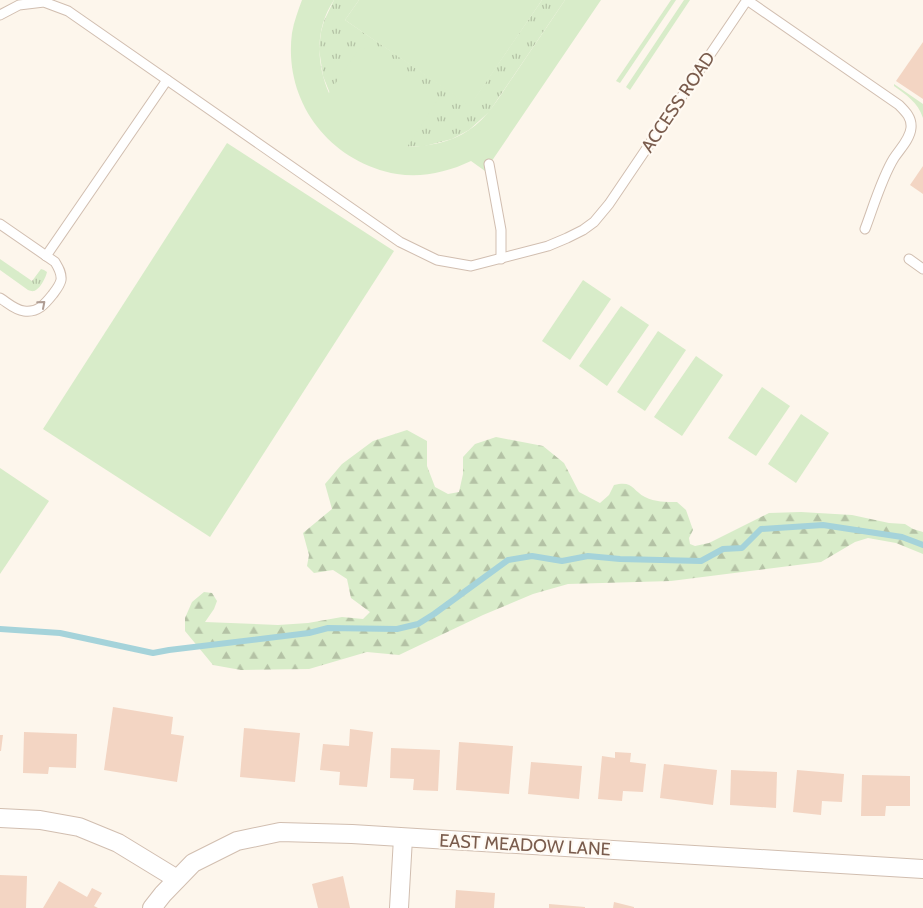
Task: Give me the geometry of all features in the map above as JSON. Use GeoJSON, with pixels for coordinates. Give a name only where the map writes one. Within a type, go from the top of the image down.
{"type":"FeatureCollection","features":[{"type":"Feature","properties":{"kind":"street"},"geometry":{"type":"LineString","coordinates":[[0,818],[40,820],[79,827],[118,842],[177,880]]}},
{"type":"Feature","properties":{"kind":"street","name":"EAST MEADOW LANE"},"geometry":{"type":"LineString","coordinates":[[152,908],[162,894],[193,864],[237,841],[280,832],[923,869]]}},
{"type":"Feature","properties":{"kind":"street"},"geometry":{"type":"LineString","coordinates":[[399,908],[403,838]]}},
{"type":"Feature","properties":{"kind":"lane","name":"ACCESS ROAD"},"geometry":{"type":"LineString","coordinates":[[0,15],[19,5],[44,2],[68,11],[400,242],[437,260],[471,266],[548,246],[583,230],[594,222],[609,204],[747,0]]}},
{"type":"Feature","properties":{"kind":"lane"},"geometry":{"type":"LineString","coordinates":[[747,0],[899,106],[910,118],[912,125],[909,136],[888,169],[865,229]]}},
{"type":"Feature","properties":{"kind":"lane"},"geometry":{"type":"LineString","coordinates":[[46,256],[168,80]]}},
{"type":"Feature","properties":{"kind":"lane"},"geometry":{"type":"LineString","coordinates":[[489,164],[501,230],[501,259]]}},
{"type":"Feature","properties":{"kind":"lane"},"geometry":{"type":"LineString","coordinates":[[0,224],[55,262],[60,271],[61,280],[59,286],[44,306],[34,311],[15,309],[0,298]]}},
{"type":"Feature","properties":{"kind":"lane"},"geometry":{"type":"LineString","coordinates":[[909,259],[923,269]]}},
{"type":"Feature","properties":{"kind":"green space"},"geometry":{"type":"Polygon","coordinates":[[[302,0],[334,0],[323,22],[320,46],[322,70],[329,93],[361,46],[439,98],[407,147],[431,145],[447,141],[476,125],[494,105],[565,0],[601,0],[485,171],[471,161],[444,171],[425,175],[406,175],[373,167],[351,156],[332,142],[316,124],[303,104],[295,82],[291,58],[292,33],[302,0]]]}},
{"type":"Feature","properties":{"kind":"green space"},"geometry":{"type":"Polygon","coordinates":[[[334,0],[359,0],[345,20],[470,105],[542,0],[565,0],[489,112],[469,130],[452,139],[425,146],[406,147],[333,101],[323,76],[319,49],[324,21],[334,0]]]}},
{"type":"Feature","properties":{"kind":"green space"},"geometry":{"type":"Polygon","coordinates":[[[359,0],[542,0],[470,106],[345,20],[359,0]]]}},
{"type":"Feature","properties":{"kind":"green space"},"geometry":{"type":"Polygon","coordinates":[[[671,0],[676,0],[620,83],[616,81],[671,0]]]}},
{"type":"Feature","properties":{"kind":"green space"},"geometry":{"type":"Polygon","coordinates":[[[684,0],[690,0],[630,90],[626,87],[684,0]]]}},
{"type":"Feature","properties":{"kind":"green space"},"geometry":{"type":"Polygon","coordinates":[[[894,84],[923,104],[923,118],[915,103],[894,84]]]}},
{"type":"Feature","properties":{"kind":"green space"},"geometry":{"type":"Polygon","coordinates":[[[227,143],[394,251],[210,537],[43,429],[227,143]]]}},
{"type":"Feature","properties":{"kind":"green space"},"geometry":{"type":"Polygon","coordinates":[[[0,259],[32,281],[41,269],[44,270],[47,272],[43,282],[38,289],[34,291],[28,290],[0,270],[0,259]]]}},
{"type":"Feature","properties":{"kind":"green space"},"geometry":{"type":"Polygon","coordinates":[[[583,280],[611,299],[570,360],[542,341],[583,280]]]}},
{"type":"Feature","properties":{"kind":"green space"},"geometry":{"type":"Polygon","coordinates":[[[621,306],[649,325],[607,386],[579,366],[621,306]]]}},
{"type":"Feature","properties":{"kind":"green space"},"geometry":{"type":"Polygon","coordinates":[[[658,331],[686,350],[645,411],[617,392],[658,331]]]}},
{"type":"Feature","properties":{"kind":"green space"},"geometry":{"type":"Polygon","coordinates":[[[696,356],[723,375],[682,436],[654,417],[696,356]]]}},
{"type":"Feature","properties":{"kind":"green space"},"geometry":{"type":"Polygon","coordinates":[[[762,387],[790,406],[756,456],[728,438],[762,387]]]}},
{"type":"Feature","properties":{"kind":"green space"},"geometry":{"type":"Polygon","coordinates":[[[801,414],[829,433],[796,483],[768,464],[801,414]]]}},
{"type":"Feature","properties":{"kind":"green space"},"geometry":{"type":"Polygon","coordinates":[[[407,430],[427,441],[427,466],[435,487],[448,494],[459,492],[463,474],[463,457],[475,444],[496,437],[543,446],[564,463],[579,492],[600,503],[609,495],[614,485],[620,484],[632,486],[649,499],[677,502],[686,510],[693,530],[689,538],[690,544],[695,546],[709,543],[769,513],[801,512],[852,515],[889,523],[905,524],[923,532],[923,554],[896,543],[868,538],[855,542],[821,562],[671,581],[568,584],[533,594],[483,615],[399,655],[367,652],[309,669],[241,670],[213,665],[185,631],[185,618],[192,602],[204,592],[212,593],[217,601],[205,622],[278,625],[308,623],[342,617],[363,619],[370,612],[351,598],[347,579],[333,570],[314,573],[307,566],[309,555],[303,533],[332,509],[325,484],[342,464],[373,441],[407,430]]]}},
{"type":"Feature","properties":{"kind":"green space"},"geometry":{"type":"Polygon","coordinates":[[[0,468],[49,501],[0,574],[0,468]]]}},
{"type":"Feature","properties":{"kind":"building"},"geometry":{"type":"Polygon","coordinates":[[[923,42],[923,99],[896,81],[923,42]]]}},
{"type":"Feature","properties":{"kind":"building"},"geometry":{"type":"Polygon","coordinates":[[[923,166],[923,194],[910,185],[923,166]]]}},
{"type":"Feature","properties":{"kind":"building"},"geometry":{"type":"Polygon","coordinates":[[[113,707],[173,717],[171,734],[184,736],[177,782],[104,770],[113,707]]]}},
{"type":"Feature","properties":{"kind":"building"},"geometry":{"type":"Polygon","coordinates":[[[244,728],[300,733],[295,782],[240,777],[244,728]]]}},
{"type":"Feature","properties":{"kind":"building"},"geometry":{"type":"Polygon","coordinates":[[[350,729],[373,732],[367,787],[339,785],[340,772],[320,770],[323,744],[349,746],[350,729]]]}},
{"type":"Feature","properties":{"kind":"building"},"geometry":{"type":"Polygon","coordinates":[[[24,732],[77,734],[76,768],[49,767],[48,774],[23,773],[24,732]]]}},
{"type":"Feature","properties":{"kind":"building"},"geometry":{"type":"Polygon","coordinates":[[[0,735],[3,735],[1,751],[0,751],[0,735]]]}},
{"type":"Feature","properties":{"kind":"building"},"geometry":{"type":"Polygon","coordinates":[[[459,742],[513,746],[509,794],[456,790],[459,742]]]}},
{"type":"Feature","properties":{"kind":"building"},"geometry":{"type":"Polygon","coordinates":[[[391,748],[440,750],[438,791],[413,790],[414,779],[390,778],[391,748]]]}},
{"type":"Feature","properties":{"kind":"building"},"geometry":{"type":"Polygon","coordinates":[[[615,752],[631,753],[630,762],[646,764],[643,792],[623,791],[622,801],[598,799],[602,756],[615,758],[615,752]]]}},
{"type":"Feature","properties":{"kind":"building"},"geometry":{"type":"Polygon","coordinates":[[[531,762],[582,766],[579,799],[528,794],[531,762]]]}},
{"type":"Feature","properties":{"kind":"building"},"geometry":{"type":"Polygon","coordinates":[[[664,764],[717,770],[713,805],[660,798],[664,764]]]}},
{"type":"Feature","properties":{"kind":"building"},"geometry":{"type":"Polygon","coordinates":[[[731,770],[777,772],[776,808],[730,805],[731,770]]]}},
{"type":"Feature","properties":{"kind":"building"},"geometry":{"type":"Polygon","coordinates":[[[797,770],[844,774],[842,802],[822,801],[821,815],[793,812],[797,770]]]}},
{"type":"Feature","properties":{"kind":"building"},"geometry":{"type":"Polygon","coordinates":[[[862,775],[910,776],[910,806],[886,806],[885,816],[861,816],[862,775]]]}},
{"type":"Feature","properties":{"kind":"building"},"geometry":{"type":"Polygon","coordinates":[[[0,875],[27,876],[26,908],[0,908],[0,875]]]}},
{"type":"Feature","properties":{"kind":"building"},"geometry":{"type":"Polygon","coordinates":[[[343,876],[350,908],[318,908],[312,884],[343,876]]]}},
{"type":"Feature","properties":{"kind":"building"},"geometry":{"type":"Polygon","coordinates":[[[59,881],[87,897],[92,888],[102,893],[94,906],[98,908],[43,908],[59,881]]]}},
{"type":"Feature","properties":{"kind":"building"},"geometry":{"type":"Polygon","coordinates":[[[456,890],[495,893],[494,908],[455,908],[456,890]]]}},
{"type":"Feature","properties":{"kind":"building"},"geometry":{"type":"Polygon","coordinates":[[[614,902],[634,907],[634,908],[613,908],[614,902]]]}},
{"type":"Feature","properties":{"kind":"building"},"geometry":{"type":"Polygon","coordinates":[[[549,904],[585,907],[585,908],[549,908],[549,904]]]}},
{"type":"Feature","properties":{"kind":"waterway"},"geometry":{"type":"LineString","coordinates":[[0,629],[60,633],[153,653],[309,633],[328,628],[397,629],[418,624],[508,560],[532,556],[562,561],[588,556],[620,559],[701,561],[723,549],[742,548],[761,529],[823,525],[902,537],[923,545]]}}]}
